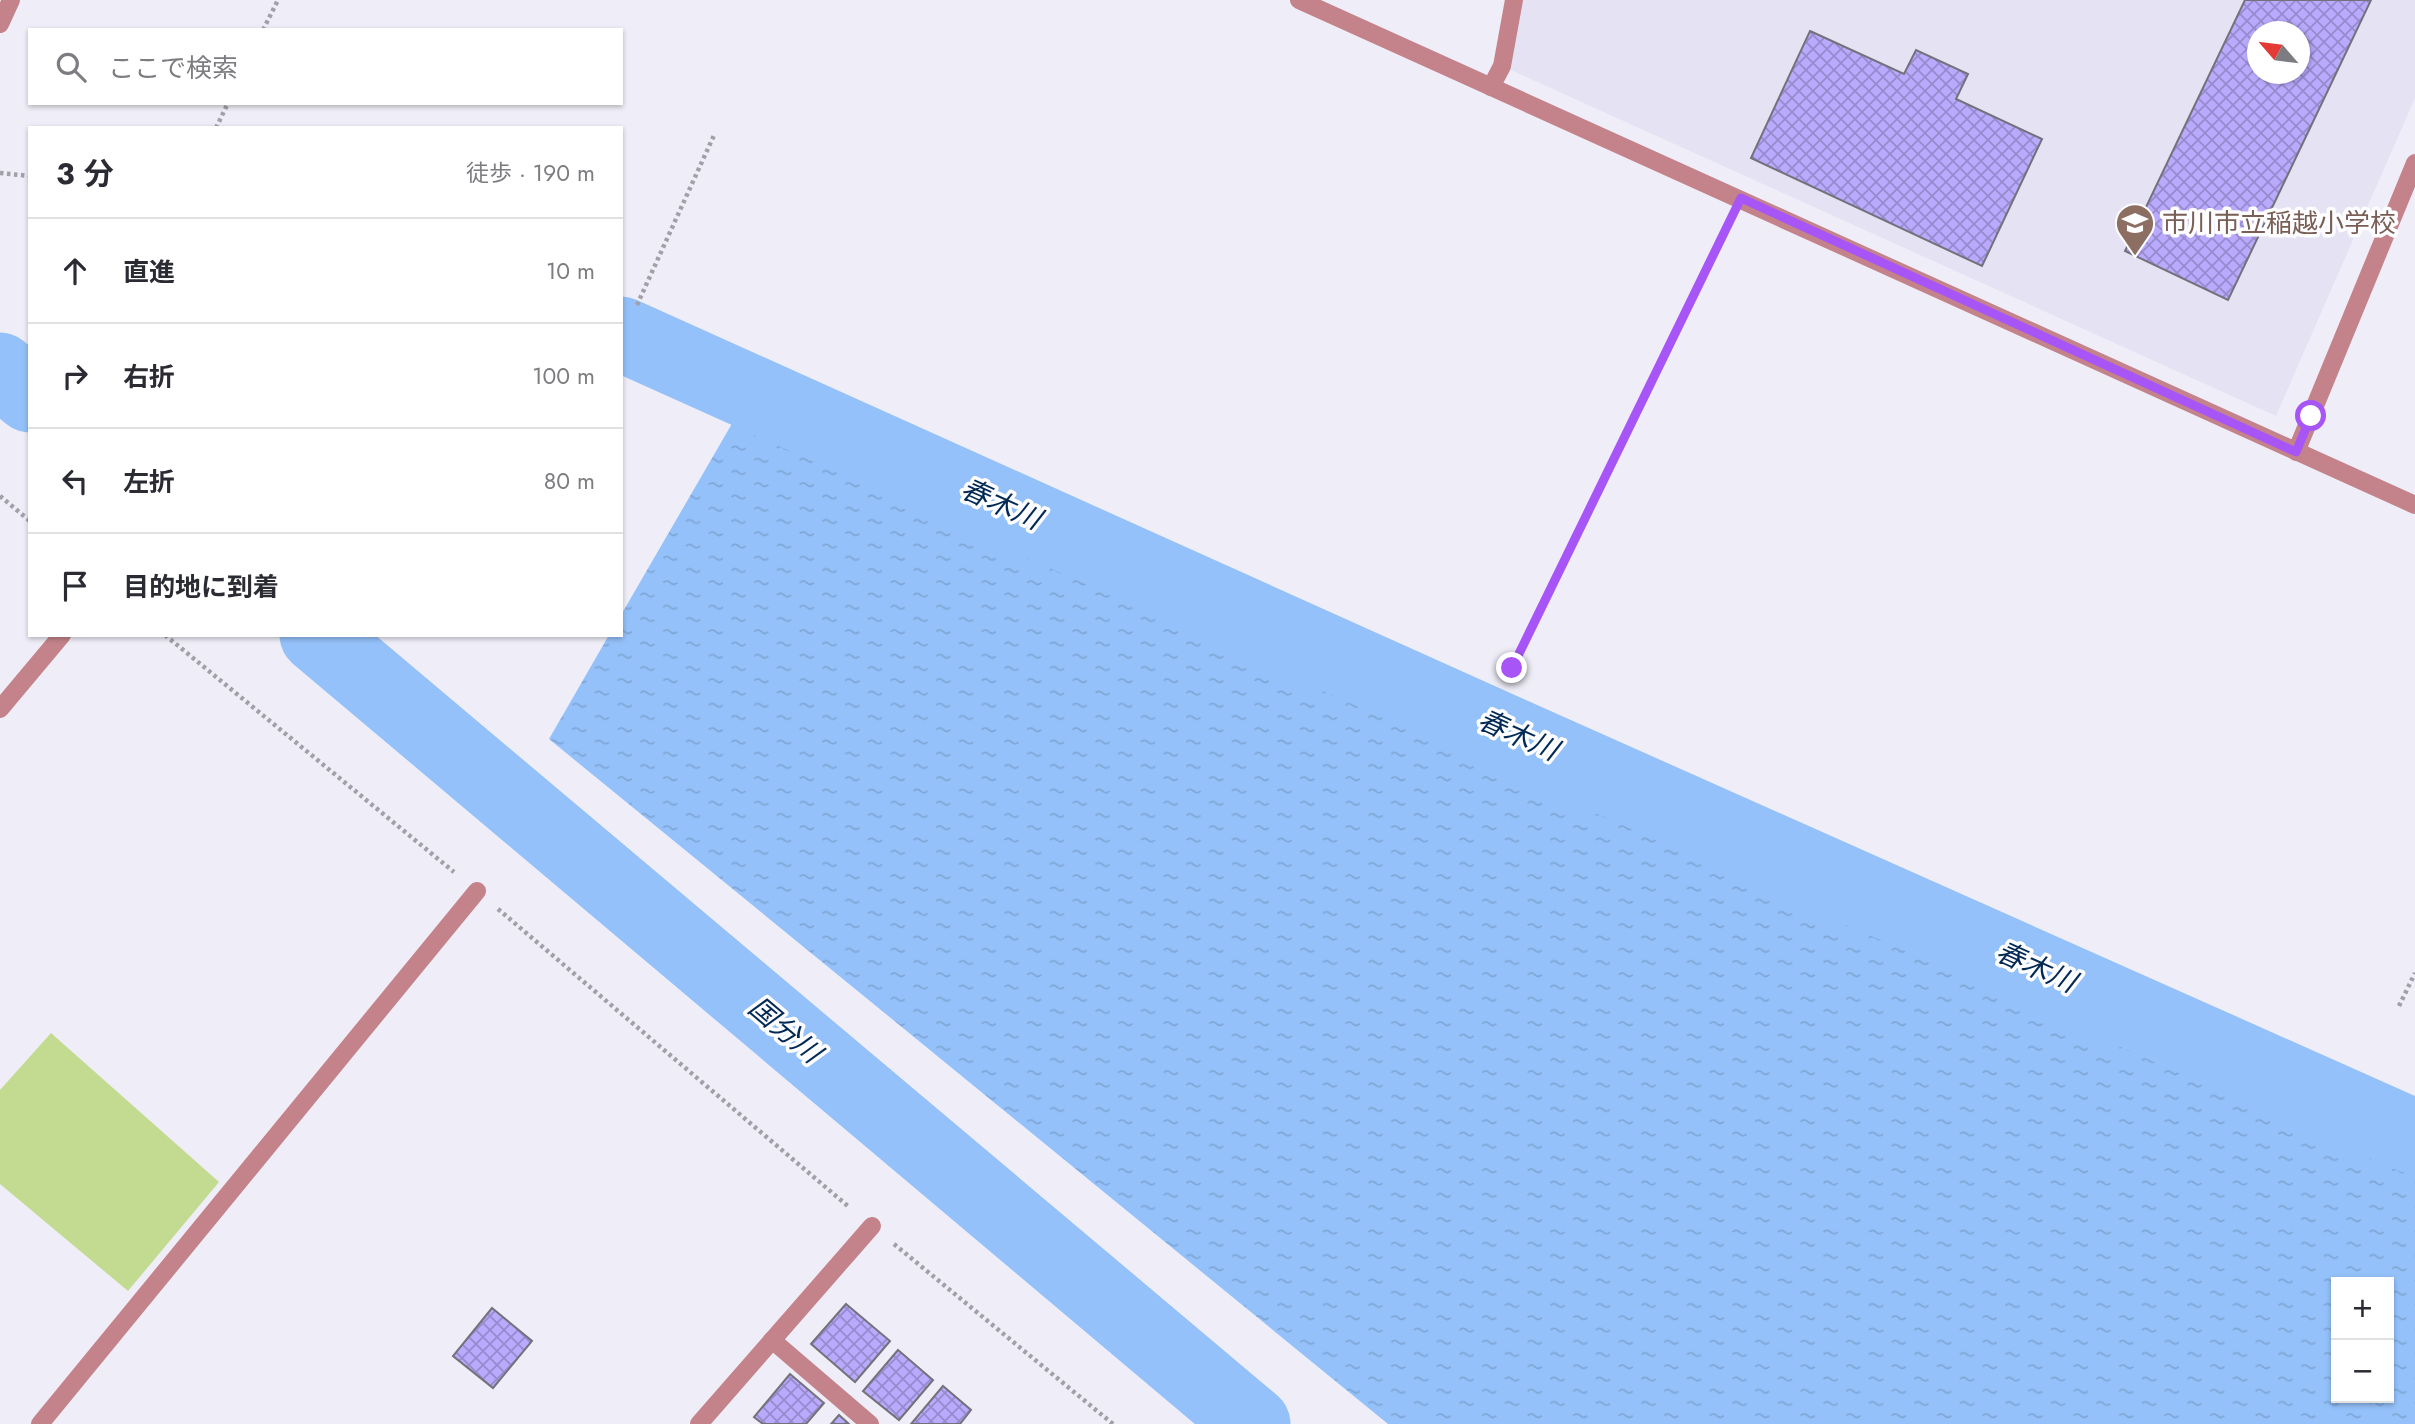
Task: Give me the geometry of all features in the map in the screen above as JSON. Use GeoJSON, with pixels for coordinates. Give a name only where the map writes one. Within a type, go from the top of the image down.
{"type":"FeatureCollection","features":[{"type":"Feature","properties":{"kind":"street"},"geometry":{"type":"LineString","coordinates":[[0,24],[11,0]]}},
{"type":"Feature","properties":{"kind":"street"},"geometry":{"type":"LineString","coordinates":[[1299,0],[2415,505]]}},
{"type":"Feature","properties":{"kind":"street"},"geometry":{"type":"LineString","coordinates":[[1491,87],[1502,66],[1514,0]]}},
{"type":"Feature","properties":{"kind":"street"},"geometry":{"type":"LineString","coordinates":[[2296,452],[2415,163]]}},
{"type":"Feature","properties":{"kind":"street"},"geometry":{"type":"LineString","coordinates":[[0,709],[60,637]]}},
{"type":"Feature","properties":{"kind":"street"},"geometry":{"type":"LineString","coordinates":[[40,1424],[477,891]]}},
{"type":"Feature","properties":{"kind":"street"},"geometry":{"type":"LineString","coordinates":[[699,1424],[872,1226]]}},
{"type":"Feature","properties":{"kind":"street"},"geometry":{"type":"LineString","coordinates":[[772,1340],[870,1424]]}},
{"type":"Feature","properties":{"kind":"path"},"geometry":{"type":"LineString","coordinates":[[264,28],[278,0]]}},
{"type":"Feature","properties":{"kind":"path"},"geometry":{"type":"LineString","coordinates":[[217,126],[227,105]]}},
{"type":"Feature","properties":{"kind":"path"},"geometry":{"type":"LineString","coordinates":[[637,305],[715,133]]}},
{"type":"Feature","properties":{"kind":"path"},"geometry":{"type":"LineString","coordinates":[[0,173],[28,176]]}},
{"type":"Feature","properties":{"kind":"path"},"geometry":{"type":"LineString","coordinates":[[1512,668],[1741,198]]}},
{"type":"Feature","properties":{"kind":"path"},"geometry":{"type":"LineString","coordinates":[[0,496],[28,520]]}},
{"type":"Feature","properties":{"kind":"path"},"geometry":{"type":"LineString","coordinates":[[167,637],[477,891],[872,1226],[1113,1424]]}},
{"type":"Feature","properties":{"kind":"path"},"geometry":{"type":"LineString","coordinates":[[2399,1006],[2415,974]]}},
{"type":"Feature","properties":{"kind":"shaded area","name":"市川市立稲越小学校"},"geometry":{"type":"Polygon","coordinates":[[[1514,0],[2415,0],[2415,98],[2276,416],[1502,66],[1514,0]]]}},
{"type":"Feature","properties":{"kind":"green space"},"geometry":{"type":"Polygon","coordinates":[[[51,1033],[219,1182],[128,1291],[0,1184],[0,1090],[51,1033]]]}},
{"type":"Feature","properties":{"kind":"water"},"geometry":{"type":"Polygon","coordinates":[[[737,415],[2415,1161],[2415,1424],[1388,1424],[549,739],[608,637],[623,637],[623,612],[737,415]]]}},
{"type":"Feature","properties":{"kind":"building"},"geometry":{"type":"Polygon","coordinates":[[[2245,0],[2371,0],[2228,300],[2125,251],[2245,0]]]}},
{"type":"Feature","properties":{"kind":"building"},"geometry":{"type":"Polygon","coordinates":[[[1810,31],[1904,74],[1916,50],[1968,74],[1956,99],[2042,139],[1982,266],[1751,158],[1810,31]]]}},
{"type":"Feature","properties":{"kind":"building"},"geometry":{"type":"Polygon","coordinates":[[[846,1304],[890,1341],[855,1382],[811,1344],[846,1304]]]}},
{"type":"Feature","properties":{"kind":"building"},"geometry":{"type":"Polygon","coordinates":[[[492,1308],[532,1341],[493,1388],[453,1356],[492,1308]]]}},
{"type":"Feature","properties":{"kind":"building"},"geometry":{"type":"Polygon","coordinates":[[[898,1350],[933,1380],[899,1420],[863,1391],[898,1350]]]}},
{"type":"Feature","properties":{"kind":"building"},"geometry":{"type":"Polygon","coordinates":[[[790,1374],[824,1403],[806,1424],[763,1424],[754,1417],[790,1374]]]}},
{"type":"Feature","properties":{"kind":"building"},"geometry":{"type":"Polygon","coordinates":[[[943,1386],[971,1410],[960,1424],[911,1424],[943,1386]]]}},
{"type":"Feature","properties":{"kind":"building"},"geometry":{"type":"Polygon","coordinates":[[[839,1415],[849,1424],[831,1424],[839,1415]]]}},
{"type":"Feature","properties":{"kind":"waterway","name":"春木川"},"geometry":{"type":"LineString","coordinates":[[623,335],[2415,1137]]}},
{"type":"Feature","properties":{"kind":"waterway","name":"国分川"},"geometry":{"type":"LineString","coordinates":[[0,370],[28,393]]}},
{"type":"Feature","properties":{"kind":"waterway","name":"国分川"},"geometry":{"type":"LineString","coordinates":[[319,637],[1253,1424]]}},
{"type":"Feature","properties":{"kind":"place","name":"市川市立稲越小学校"},"geometry":{"type":"Point","coordinates":[2135,257]}},
{"type":"Feature","properties":{"kind":"route"},"geometry":{"type":"LineString","coordinates":[[1512,668],[1741,198],[2296,452],[2311,416]]}}]}
